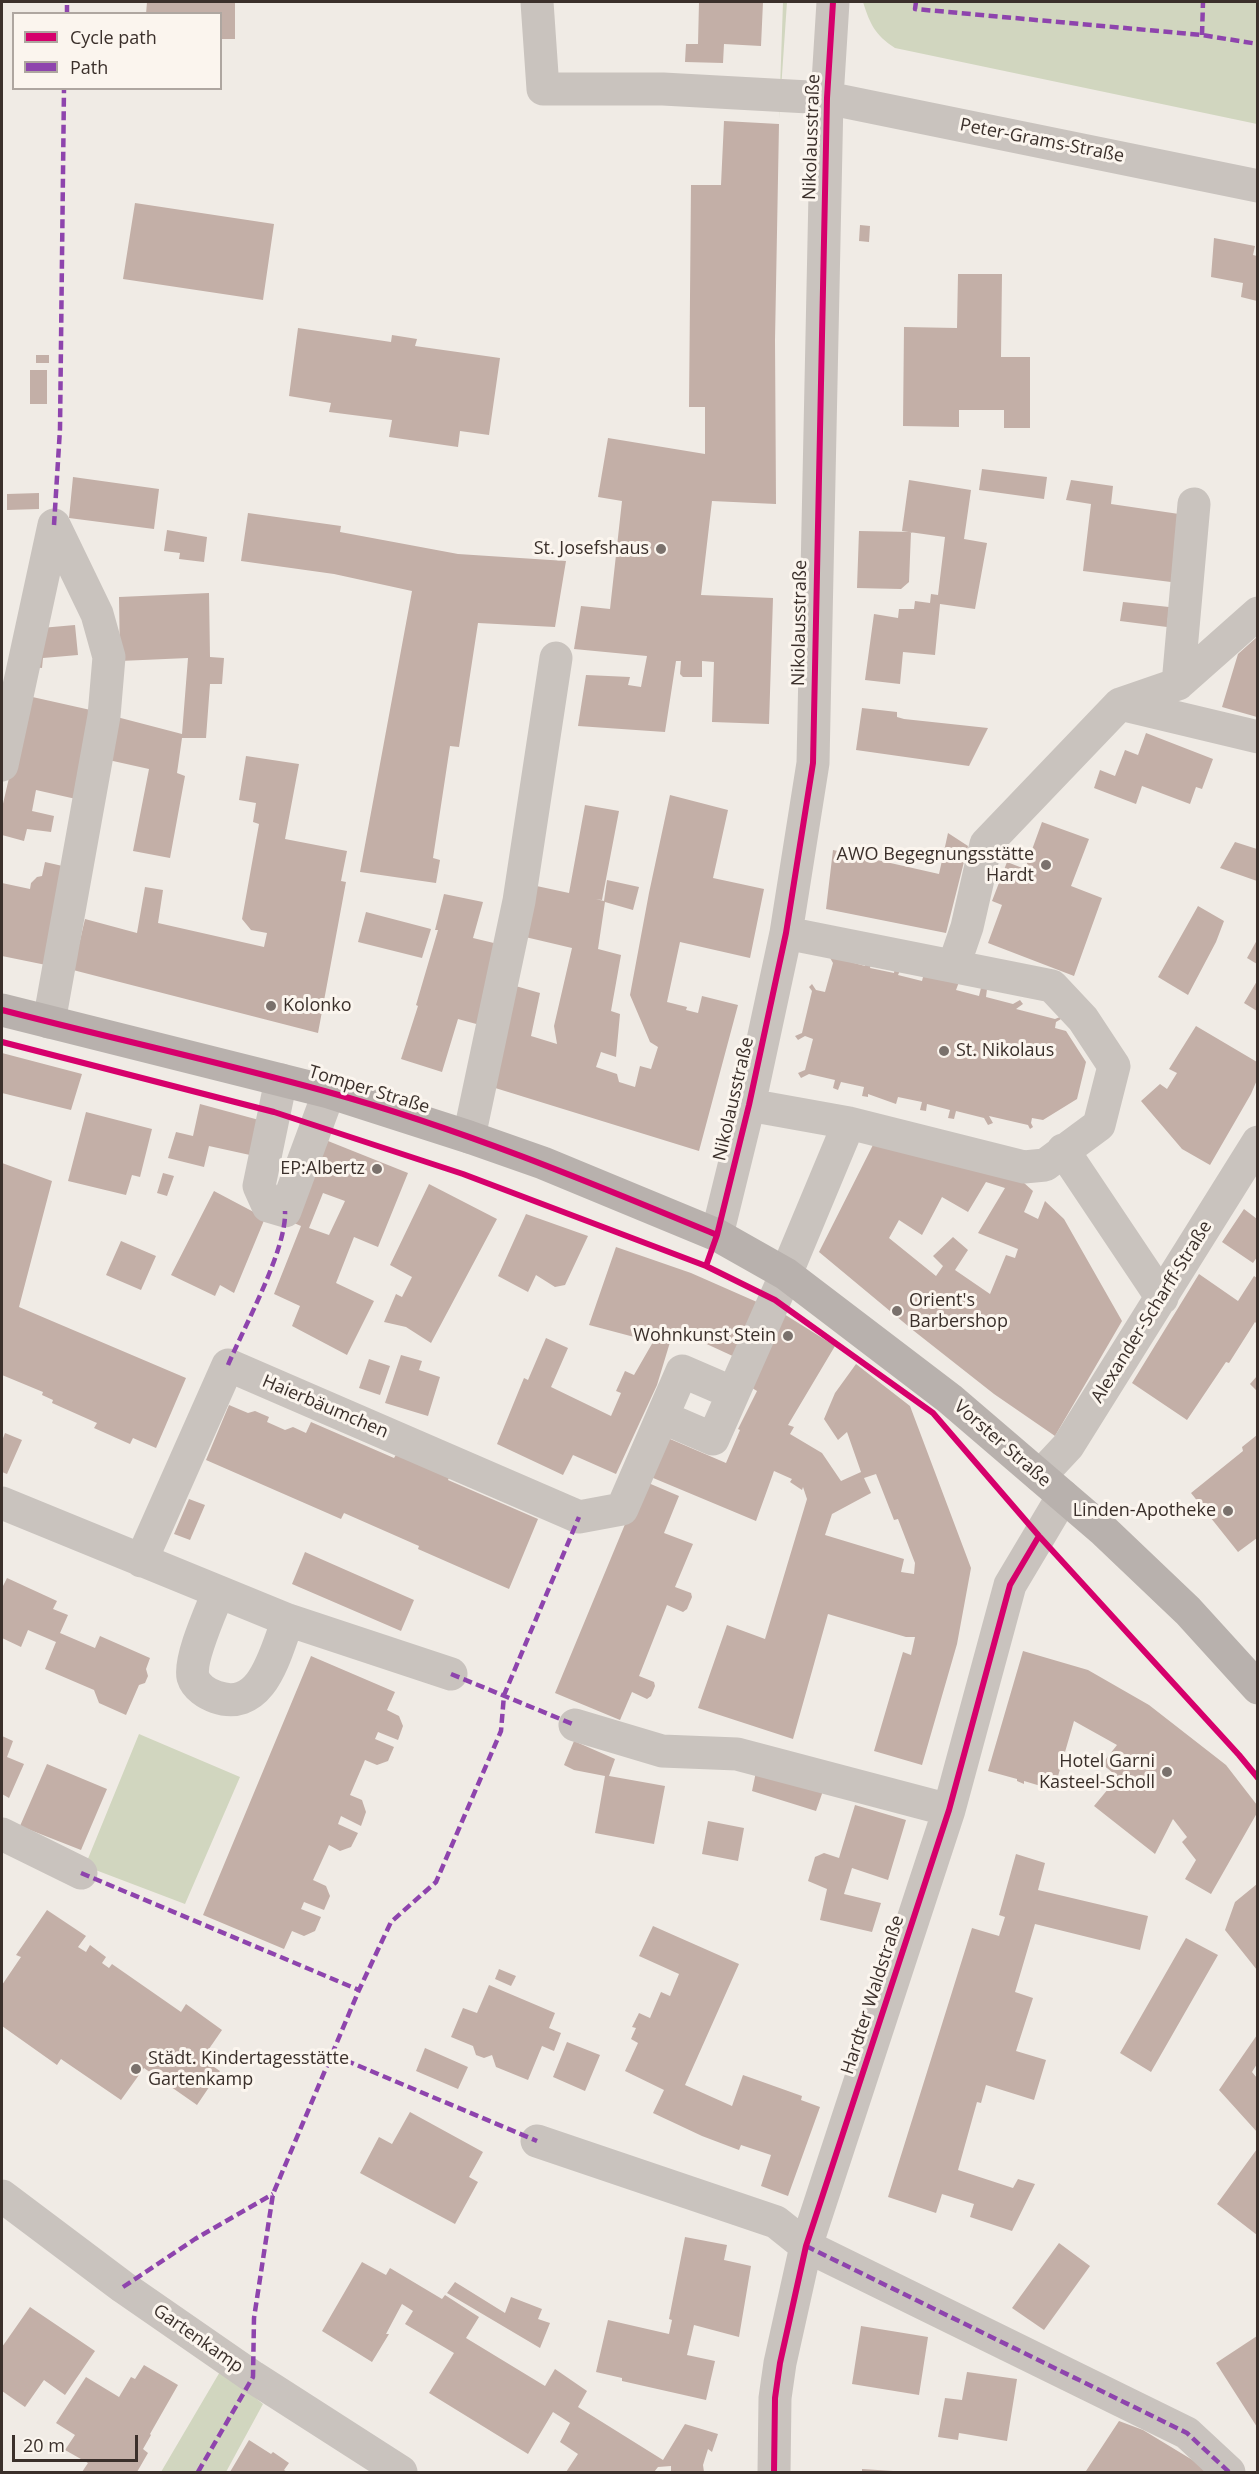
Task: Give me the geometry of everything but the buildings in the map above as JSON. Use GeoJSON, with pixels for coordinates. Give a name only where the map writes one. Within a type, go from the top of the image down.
{"type":"FeatureCollection","features":[{"type":"Feature","properties":{"kind":"main road","name":"Tomper Straße"},"geometry":{"type":"LineString","coordinates":[[2,1010],[329,1092],[543,1163],[717,1235]]}},
{"type":"Feature","properties":{"kind":"main road","name":"Vorster Straße"},"geometry":{"type":"LineString","coordinates":[[717,1235],[786,1274],[950,1399],[1104,1531],[1188,1611],[1257,1688]]}},
{"type":"Feature","properties":{"kind":"street","name":"Peter-Grams-Straße"},"geometry":{"type":"LineString","coordinates":[[537,2],[543,89],[663,89],[827,98],[1257,186]]}},
{"type":"Feature","properties":{"kind":"street","name":"Nikolausstraße"},"geometry":{"type":"LineString","coordinates":[[717,1235],[749,1105],[786,933],[813,763],[827,98],[833,2]]}},
{"type":"Feature","properties":{"kind":"street"},"geometry":{"type":"LineString","coordinates":[[1178,684],[1194,504]]}},
{"type":"Feature","properties":{"kind":"street"},"geometry":{"type":"LineString","coordinates":[[2,765],[54,525],[97,614],[109,657],[104,716],[49,1022]]}},
{"type":"Feature","properties":{"kind":"street"},"geometry":{"type":"LineString","coordinates":[[954,965],[967,927],[986,844],[1120,704],[1178,684],[1257,613]]}},
{"type":"Feature","properties":{"kind":"street"},"geometry":{"type":"LineString","coordinates":[[470,1137],[519,901],[556,658]]}},
{"type":"Feature","properties":{"kind":"street"},"geometry":{"type":"LineString","coordinates":[[1120,704],[1257,737]]}},
{"type":"Feature","properties":{"kind":"street","name":"Nikolausstraße"},"geometry":{"type":"LineString","coordinates":[[749,1105],[849,1122],[1024,1167],[1045,1165],[1099,1125],[1114,1066],[1083,1019],[1053,986],[786,933]]}},
{"type":"Feature","properties":{"kind":"street"},"geometry":{"type":"LineString","coordinates":[[281,1080],[259,1186],[268,1206],[285,1211],[329,1092]]}},
{"type":"Feature","properties":{"kind":"street"},"geometry":{"type":"LineString","coordinates":[[733,1393],[682,1371],[662,1417],[713,1439],[786,1274],[849,1122]]}},
{"type":"Feature","properties":{"kind":"street","name":"Alexander-Scharff-Straße"},"geometry":{"type":"LineString","coordinates":[[1051,1486],[1068,1446],[1257,1142]]}},
{"type":"Feature","properties":{"kind":"street"},"geometry":{"type":"LineString","coordinates":[[1064,1150],[1162,1298]]}},
{"type":"Feature","properties":{"kind":"street","name":"Haierbäumchen"},"geometry":{"type":"LineString","coordinates":[[141,1561],[228,1365],[579,1517],[622,1509],[662,1417]]}},
{"type":"Feature","properties":{"kind":"street","name":"Hardter Waldstraße"},"geometry":{"type":"LineString","coordinates":[[774,2472],[775,2398],[780,2363],[806,2246],[949,1810],[1010,1585],[1051,1486]]}},
{"type":"Feature","properties":{"kind":"street"},"geometry":{"type":"LineString","coordinates":[[2,1503],[288,1620],[451,1674]]}},
{"type":"Feature","properties":{"kind":"street"},"geometry":{"type":"LineString","coordinates":[[218,1593],[198,1646],[193,1676],[200,1688],[210,1695],[225,1700],[246,1698],[260,1687],[288,1620]]}},
{"type":"Feature","properties":{"kind":"street"},"geometry":{"type":"LineString","coordinates":[[575,1725],[662,1751],[737,1754],[949,1810]]}},
{"type":"Feature","properties":{"kind":"street"},"geometry":{"type":"LineString","coordinates":[[2,1834],[81,1873]]}},
{"type":"Feature","properties":{"kind":"street"},"geometry":{"type":"LineString","coordinates":[[537,2141],[776,2222],[806,2246],[1187,2433],[1229,2472]]}},
{"type":"Feature","properties":{"kind":"street","name":"Gartenkamp"},"geometry":{"type":"LineString","coordinates":[[2,2196],[151,2306],[253,2377],[401,2472]]}},
{"type":"Feature","properties":{"kind":"green space"},"geometry":{"type":"Polygon","coordinates":[[[783,2],[787,2],[779,119],[783,2]]]}},
{"type":"Feature","properties":{"kind":"green space"},"geometry":{"type":"Polygon","coordinates":[[[863,2],[1257,2],[1257,124],[895,48],[874,28],[863,2]]]}},
{"type":"Feature","properties":{"kind":"green space"},"geometry":{"type":"Polygon","coordinates":[[[139,1734],[240,1777],[185,1904],[85,1866],[139,1734]]]}},
{"type":"Feature","properties":{"kind":"green space"},"geometry":{"type":"Polygon","coordinates":[[[221,2370],[263,2404],[226,2472],[161,2472],[221,2370]]]}},
{"type":"Feature","properties":{"kind":"marked path"},"geometry":{"type":"LineString","coordinates":[[67,2],[67,12]]}},
{"type":"Feature","properties":{"kind":"marked path"},"geometry":{"type":"LineString","coordinates":[[916,2],[915,9],[1202,35],[1258,44]]}},
{"type":"Feature","properties":{"kind":"marked path"},"geometry":{"type":"LineString","coordinates":[[1202,35],[1203,2]]}},
{"type":"Feature","properties":{"kind":"marked path"},"geometry":{"type":"LineString","coordinates":[[54,525],[60,429],[64,90]]}},
{"type":"Feature","properties":{"kind":"marked path"},"geometry":{"type":"LineString","coordinates":[[228,1365],[272,1266],[284,1227],[285,1211]]}},
{"type":"Feature","properties":{"kind":"marked path"},"geometry":{"type":"LineString","coordinates":[[198,2472],[253,2377],[254,2318],[273,2194],[359,1990],[391,1922],[436,1882],[501,1731],[504,1695],[579,1517]]}},
{"type":"Feature","properties":{"kind":"marked path"},"geometry":{"type":"LineString","coordinates":[[451,1674],[575,1725]]}},
{"type":"Feature","properties":{"kind":"marked path"},"geometry":{"type":"LineString","coordinates":[[81,1873],[359,1990]]}},
{"type":"Feature","properties":{"kind":"marked path"},"geometry":{"type":"LineString","coordinates":[[333,2055],[537,2141]]}},
{"type":"Feature","properties":{"kind":"marked path"},"geometry":{"type":"LineString","coordinates":[[123,2287],[195,2239],[273,2194]]}},
{"type":"Feature","properties":{"kind":"marked path"},"geometry":{"type":"LineString","coordinates":[[806,2246],[1187,2433],[1229,2472]]}},
{"type":"Feature","properties":{"kind":"cycle path"},"geometry":{"type":"LineString","coordinates":[[706,1266],[717,1235],[749,1105],[786,933],[813,763],[827,98],[833,2]]}},
{"type":"Feature","properties":{"kind":"cycle path"},"geometry":{"type":"LineString","coordinates":[[2,1010],[247,1070],[427,1122],[525,1158],[717,1235]]}},
{"type":"Feature","properties":{"kind":"cycle path"},"geometry":{"type":"LineString","coordinates":[[2,1042],[274,1112],[463,1174],[706,1266],[775,1300],[933,1413],[1039,1536],[1258,1778]]}},
{"type":"Feature","properties":{"kind":"cycle path"},"geometry":{"type":"LineString","coordinates":[[774,2472],[775,2398],[780,2363],[806,2246],[949,1810],[1010,1585],[1039,1536]]}},
{"type":"Feature","properties":{"kind":"place","name":"St. Josefshaus"},"geometry":{"type":"Point","coordinates":[661,549]}},
{"type":"Feature","properties":{"kind":"place","name":"AWO Begegnungsstätte Hardt"},"geometry":{"type":"Point","coordinates":[1046,865]}},
{"type":"Feature","properties":{"kind":"place","name":"Kolonko"},"geometry":{"type":"Point","coordinates":[271,1006]}},
{"type":"Feature","properties":{"kind":"place","name":"St. Nikolaus"},"geometry":{"type":"Point","coordinates":[944,1051]}},
{"type":"Feature","properties":{"kind":"place","name":"EP:Albertz"},"geometry":{"type":"Point","coordinates":[377,1169]}},
{"type":"Feature","properties":{"kind":"place","name":"Orient's Barbershop"},"geometry":{"type":"Point","coordinates":[897,1311]}},
{"type":"Feature","properties":{"kind":"place","name":"Wohnkunst Stein"},"geometry":{"type":"Point","coordinates":[788,1336]}},
{"type":"Feature","properties":{"kind":"place","name":"Linden-Apotheke"},"geometry":{"type":"Point","coordinates":[1228,1511]}},
{"type":"Feature","properties":{"kind":"place","name":"Hotel Garni Kasteel-Scholl"},"geometry":{"type":"Point","coordinates":[1167,1772]}},
{"type":"Feature","properties":{"kind":"place","name":"Städt. Kindertagesstätte Gartenkamp"},"geometry":{"type":"Point","coordinates":[136,2069]}}]}
